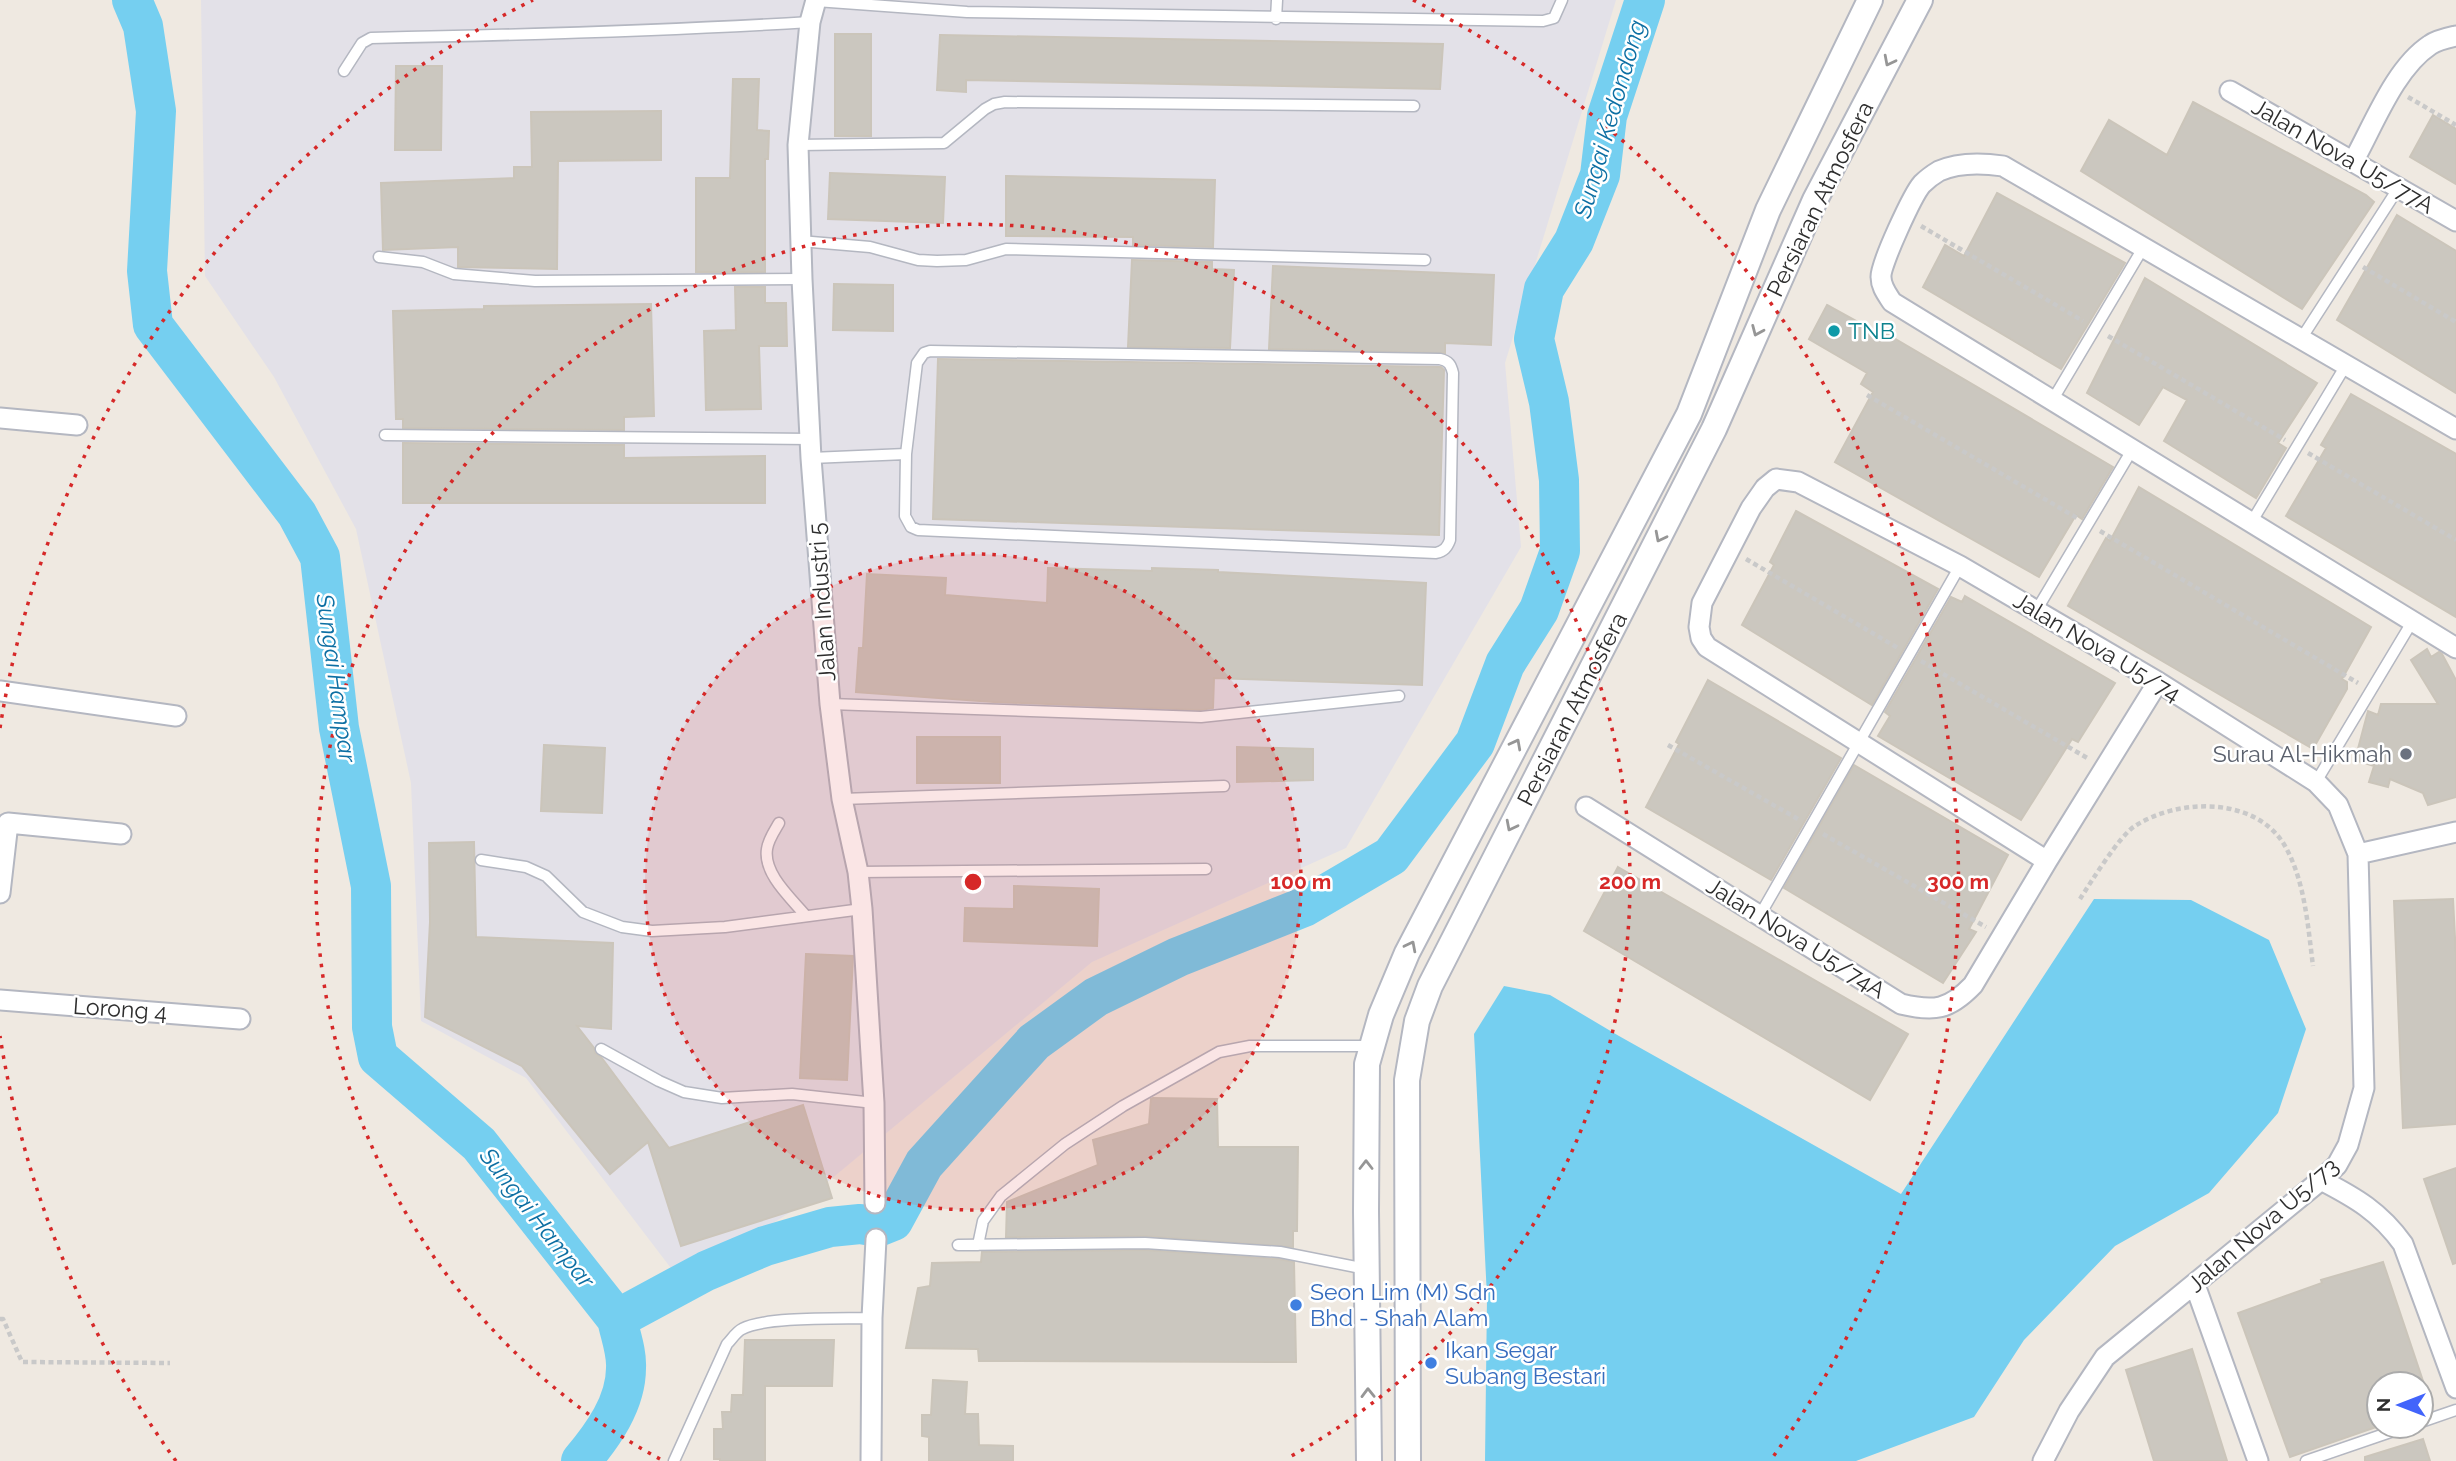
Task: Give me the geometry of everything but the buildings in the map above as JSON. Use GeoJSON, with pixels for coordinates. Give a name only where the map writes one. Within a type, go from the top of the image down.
{"type":"FeatureCollection","features":[{"type":"Feature","properties":{"kind":"street","name":"Jalan Industri 5"},"geometry":{"type":"LineString","coordinates":[[816,0],[810,22],[797,145],[810,449],[830,704],[842,799],[858,872],[862,909],[874,1102],[875,1202]]}},
{"type":"Feature","properties":{"kind":"street","name":"Persiaran Atmosfera"},"geometry":{"type":"LineString","coordinates":[[1369,1461],[1367,1064],[1381,1015],[1407,953],[1689,414],[1768,210],[1870,0]]}},
{"type":"Feature","properties":{"kind":"street","name":"Persiaran Atmosfera"},"geometry":{"type":"LineString","coordinates":[[1408,1461],[1407,1080],[1416,1021],[1430,986],[1714,429],[1815,200],[1920,0]]}},
{"type":"Feature","properties":{"kind":"street"},"geometry":{"type":"LineString","coordinates":[[2354,160],[2392,88],[2411,61],[2431,44],[2456,36]]}},
{"type":"Feature","properties":{"kind":"street","name":"Jalan Nova U5/77A"},"geometry":{"type":"LineString","coordinates":[[2230,91],[2456,221]]}},
{"type":"Feature","properties":{"kind":"street"},"geometry":{"type":"LineString","coordinates":[[2456,429],[2003,166],[1963,165],[1939,171],[1921,185],[1883,263],[1881,277],[1884,290],[1892,302],[2456,648]]}},
{"type":"Feature","properties":{"kind":"street"},"geometry":{"type":"LineString","coordinates":[[0,418],[77,425]]}},
{"type":"Feature","properties":{"kind":"street","name":"Jalan Nova U5/74"},"geometry":{"type":"LineString","coordinates":[[1859,742],[1707,647],[1701,638],[1699,616],[1702,603],[1751,508],[1765,488],[1776,479],[1798,482],[1960,566],[2158,682],[2316,782],[2338,806],[2358,854]]}},
{"type":"Feature","properties":{"kind":"street"},"geometry":{"type":"LineString","coordinates":[[2002,936],[2158,682]]}},
{"type":"Feature","properties":{"kind":"street"},"geometry":{"type":"LineString","coordinates":[[0,691],[176,716]]}},
{"type":"Feature","properties":{"kind":"street"},"geometry":{"type":"LineString","coordinates":[[1859,742],[2047,861]]}},
{"type":"Feature","properties":{"kind":"street","name":"Jalan Nova U5/74A"},"geometry":{"type":"LineString","coordinates":[[1586,807],[1901,1004],[1920,1008],[1940,1007],[1958,1001],[1973,985],[2002,936]]}},
{"type":"Feature","properties":{"kind":"street"},"geometry":{"type":"LineString","coordinates":[[0,893],[4,823],[121,834]]}},
{"type":"Feature","properties":{"kind":"street"},"geometry":{"type":"LineString","coordinates":[[2358,854],[2456,832]]}},
{"type":"Feature","properties":{"kind":"street","name":"Jalan Nova U5/73"},"geometry":{"type":"LineString","coordinates":[[2043,1461],[2069,1410],[2105,1357],[2321,1180],[2337,1165],[2348,1145],[2364,1088],[2358,854]]}},
{"type":"Feature","properties":{"kind":"street","name":"Lorong 4"},"geometry":{"type":"LineString","coordinates":[[0,1000],[240,1018]]}},
{"type":"Feature","properties":{"kind":"street"},"geometry":{"type":"LineString","coordinates":[[2321,1180],[2370,1208],[2389,1224],[2403,1244],[2456,1388]]}},
{"type":"Feature","properties":{"kind":"street"},"geometry":{"type":"LineString","coordinates":[[871,1461],[872,1318],[876,1239]]}},
{"type":"Feature","properties":{"kind":"street"},"geometry":{"type":"LineString","coordinates":[[2195,1285],[2258,1461]]}},
{"type":"Feature","properties":{"kind":"lane"},"geometry":{"type":"LineString","coordinates":[[816,0],[893,4],[967,12],[1276,19],[1542,21],[1554,18],[1562,0]]}},
{"type":"Feature","properties":{"kind":"lane"},"geometry":{"type":"LineString","coordinates":[[1276,19],[1277,0]]}},
{"type":"Feature","properties":{"kind":"lane"},"geometry":{"type":"LineString","coordinates":[[344,71],[362,43],[371,38],[533,35],[810,22]]}},
{"type":"Feature","properties":{"kind":"lane"},"geometry":{"type":"LineString","coordinates":[[797,145],[944,143],[985,109],[1005,102],[1414,106]]}},
{"type":"Feature","properties":{"kind":"lane"},"geometry":{"type":"LineString","coordinates":[[2301,340],[2399,187]]}},
{"type":"Feature","properties":{"kind":"lane"},"geometry":{"type":"LineString","coordinates":[[800,241],[870,247],[918,260],[937,261],[966,260],[1006,249],[1424,260]]}},
{"type":"Feature","properties":{"kind":"lane"},"geometry":{"type":"LineString","coordinates":[[2052,401],[2143,247]]}},
{"type":"Feature","properties":{"kind":"lane"},"geometry":{"type":"LineString","coordinates":[[379,257],[423,262],[454,274],[535,281],[802,279]]}},
{"type":"Feature","properties":{"kind":"lane"},"geometry":{"type":"LineString","coordinates":[[930,351],[1440,359],[1452,366],[1450,540],[1448,547],[1436,553],[918,530],[911,527],[905,516],[906,454],[917,363],[923,353],[930,351]]}},
{"type":"Feature","properties":{"kind":"lane"},"geometry":{"type":"LineString","coordinates":[[2251,523],[2346,365]]}},
{"type":"Feature","properties":{"kind":"lane"},"geometry":{"type":"LineString","coordinates":[[386,435],[906,454]]}},
{"type":"Feature","properties":{"kind":"lane"},"geometry":{"type":"LineString","coordinates":[[2036,611],[2132,450]]}},
{"type":"Feature","properties":{"kind":"lane"},"geometry":{"type":"LineString","coordinates":[[1760,915],[1960,566]]}},
{"type":"Feature","properties":{"kind":"lane"},"geometry":{"type":"LineString","coordinates":[[2316,782],[2412,622]]}},
{"type":"Feature","properties":{"kind":"lane"},"geometry":{"type":"LineString","coordinates":[[830,704],[1200,717],[1399,696]]}},
{"type":"Feature","properties":{"kind":"lane"},"geometry":{"type":"LineString","coordinates":[[842,799],[1224,786]]}},
{"type":"Feature","properties":{"kind":"lane"},"geometry":{"type":"LineString","coordinates":[[779,823],[767,849],[768,860],[779,884],[806,916]]}},
{"type":"Feature","properties":{"kind":"lane"},"geometry":{"type":"LineString","coordinates":[[481,860],[526,867],[546,876],[583,912],[622,927],[652,931],[862,909]]}},
{"type":"Feature","properties":{"kind":"lane"},"geometry":{"type":"LineString","coordinates":[[858,872],[1206,869]]}},
{"type":"Feature","properties":{"kind":"lane"},"geometry":{"type":"LineString","coordinates":[[978,1245],[983,1222],[1001,1196],[1065,1144],[1123,1106],[1219,1052],[1250,1046],[1372,1046]]}},
{"type":"Feature","properties":{"kind":"lane"},"geometry":{"type":"LineString","coordinates":[[601,1049],[684,1092],[722,1098],[792,1094],[874,1102]]}},
{"type":"Feature","properties":{"kind":"lane"},"geometry":{"type":"LineString","coordinates":[[958,1245],[1145,1243],[1280,1252],[1366,1269]]}},
{"type":"Feature","properties":{"kind":"lane"},"geometry":{"type":"LineString","coordinates":[[674,1461],[727,1344],[739,1330],[752,1324],[771,1321],[872,1318]]}},
{"type":"Feature","properties":{"kind":"lane"},"geometry":{"type":"LineString","coordinates":[[2435,1417],[2456,1410]]}},
{"type":"Feature","properties":{"kind":"lane"},"geometry":{"type":"LineString","coordinates":[[2306,1461],[2368,1440]]}},
{"type":"Feature","properties":{"kind":"path"},"geometry":{"type":"LineString","coordinates":[[2392,88],[2456,125]]}},
{"type":"Feature","properties":{"kind":"path"},"geometry":{"type":"LineString","coordinates":[[1906,216],[2456,540]]}},
{"type":"Feature","properties":{"kind":"path"},"geometry":{"type":"LineString","coordinates":[[2352,260],[2456,321]]}},
{"type":"Feature","properties":{"kind":"path"},"geometry":{"type":"LineString","coordinates":[[1867,395],[2371,690]]}},
{"type":"Feature","properties":{"kind":"path"},"geometry":{"type":"LineString","coordinates":[[1668,744],[2002,936]]}},
{"type":"Feature","properties":{"kind":"path"},"geometry":{"type":"LineString","coordinates":[[2080,898],[2133,826],[2169,811],[2207,805],[2237,810],[2265,824],[2284,845],[2295,871],[2306,917],[2312,966]]}},
{"type":"Feature","properties":{"kind":"path"},"geometry":{"type":"LineString","coordinates":[[0,1319],[3,1319],[22,1362],[170,1363]]}},
{"type":"Feature","properties":{"kind":"shaded area"},"geometry":{"type":"Polygon","coordinates":[[[201,0],[1616,0],[1505,363],[1521,547],[1346,848],[1092,962],[794,1210],[680,1280],[526,1078],[421,1021],[411,783],[356,529],[274,377],[205,276],[201,0]]]}},
{"type":"Feature","properties":{"kind":"water"},"geometry":{"type":"Polygon","coordinates":[[[2094,899],[2191,900],[2269,940],[2306,1029],[2278,1113],[2209,1193],[2115,1246],[2024,1340],[1974,1417],[1856,1461],[1485,1461],[1487,1297],[1474,1034],[1504,986],[1550,995],[1901,1194],[2094,899]]]}},
{"type":"Feature","properties":{"kind":"waterway","name":"Sungai Hampar"},"geometry":{"type":"LineString","coordinates":[[132,0],[143,26],[156,111],[147,271],[153,325],[297,514],[320,557],[339,728],[371,886],[372,1027],[378,1057],[479,1144],[617,1319]]}},
{"type":"Feature","properties":{"kind":"waterway","name":"Sungai Kedondong"},"geometry":{"type":"LineString","coordinates":[[581,1461],[612,1418],[622,1394],[626,1362],[617,1319],[706,1271],[765,1246],[830,1227],[860,1224],[878,1227],[893,1221],[924,1164],[1034,1042],[1096,997],[1178,957],[1304,907],[1391,856],[1475,743],[1505,664],[1539,610],[1560,551],[1559,480],[1549,402],[1534,339],[1544,289],[1574,241],[1600,175],[1607,116],[1645,0]]}},
{"type":"Feature","properties":{"kind":"place","name":"TNB"},"geometry":{"type":"Point","coordinates":[1834,331]}},
{"type":"Feature","properties":{"kind":"place","name":"Surau Al-Hikmah"},"geometry":{"type":"Point","coordinates":[2406,754]}},
{"type":"Feature","properties":{"kind":"place","name":"Seon Lim (M) Sdn Bhd - Shah Alam"},"geometry":{"type":"Point","coordinates":[1296,1305]}},
{"type":"Feature","properties":{"kind":"place","name":"Ikan Segar Subang Bestari"},"geometry":{"type":"Point","coordinates":[1431,1363]}}]}
